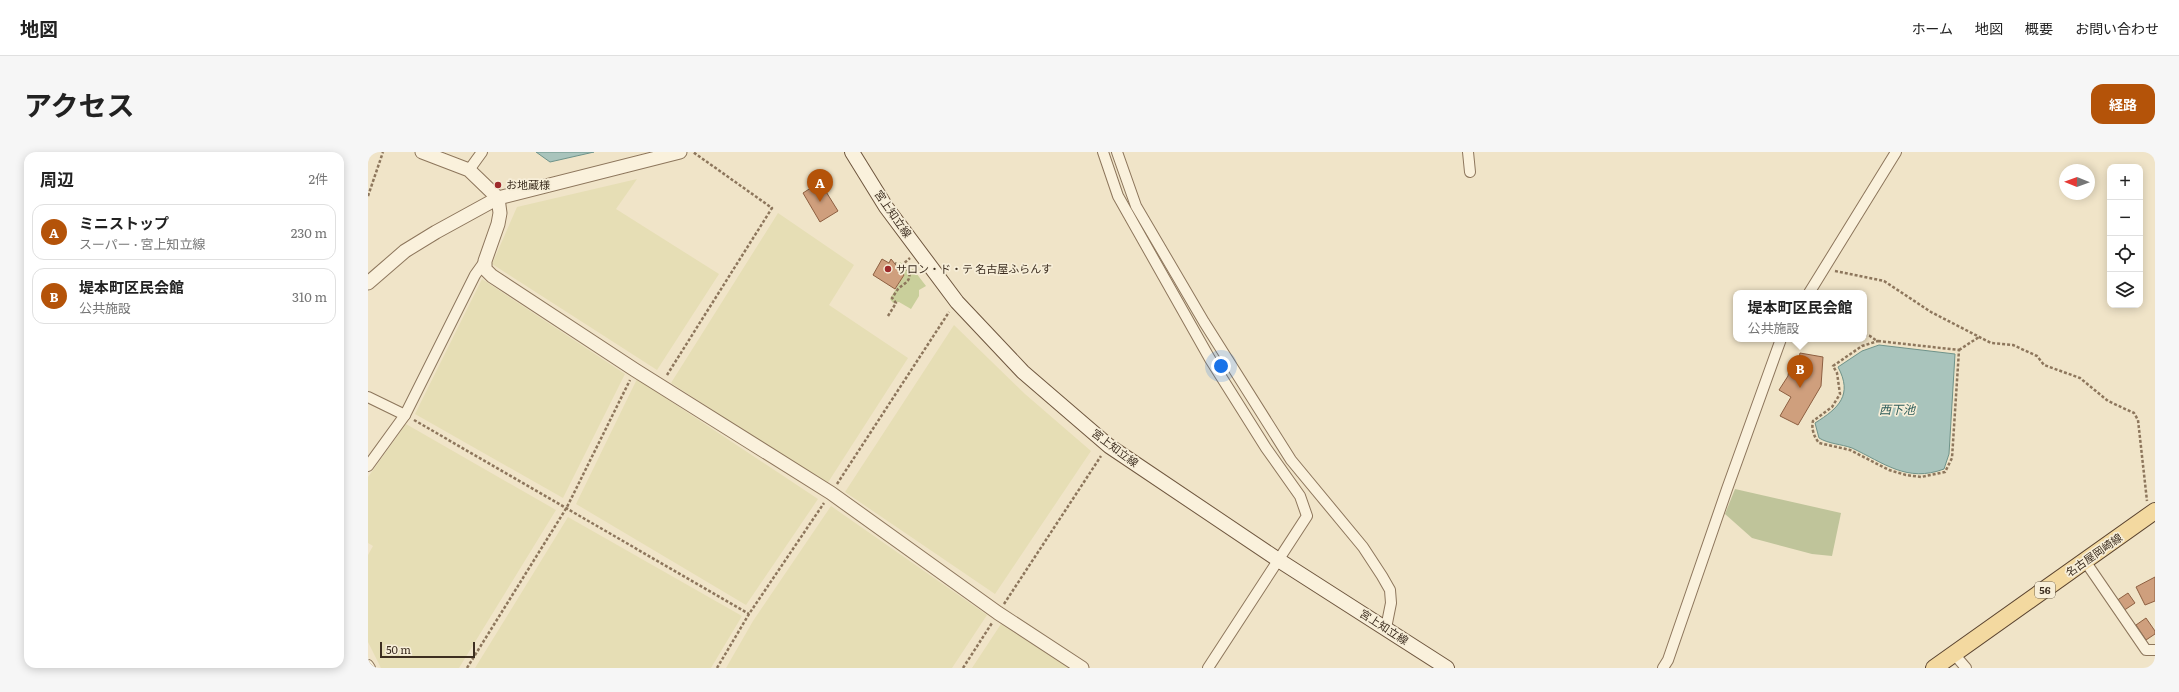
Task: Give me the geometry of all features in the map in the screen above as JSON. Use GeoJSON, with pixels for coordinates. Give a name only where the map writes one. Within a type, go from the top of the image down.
{"type":"FeatureCollection","features":[{"type":"Feature","properties":{"kind":"main road","name":"宮上知立線"},"geometry":{"type":"LineString","coordinates":[[852,152],[886,207],[957,302],[1023,372],[1109,446],[1280,561],[1447,668]]}},
{"type":"Feature","properties":{"kind":"main road","name":"名古屋岡崎線"},"geometry":{"type":"LineString","coordinates":[[1934,668],[2152,513]]}},
{"type":"Feature","properties":{"kind":"street"},"geometry":{"type":"LineString","coordinates":[[368,466],[405,415],[475,275],[485,261],[498,224],[500,213],[498,198],[469,170],[422,152]]}},
{"type":"Feature","properties":{"kind":"street"},"geometry":{"type":"LineString","coordinates":[[469,170],[482,152]]}},
{"type":"Feature","properties":{"kind":"street"},"geometry":{"type":"LineString","coordinates":[[368,284],[405,251],[498,198],[680,152]]}},
{"type":"Feature","properties":{"kind":"street"},"geometry":{"type":"LineString","coordinates":[[1102,152],[1118,196],[1206,352],[1266,448],[1300,496],[1307,516],[1280,561],[1208,668]]}},
{"type":"Feature","properties":{"kind":"street"},"geometry":{"type":"LineString","coordinates":[[1117,152],[1136,206],[1208,328],[1291,460],[1363,547],[1390,590],[1391,603],[1386,628]]}},
{"type":"Feature","properties":{"kind":"street"},"geometry":{"type":"LineString","coordinates":[[1468,152],[1470,172]]}},
{"type":"Feature","properties":{"kind":"street"},"geometry":{"type":"LineString","coordinates":[[1811,290],[1896,152]]}},
{"type":"Feature","properties":{"kind":"street"},"geometry":{"type":"LineString","coordinates":[[485,261],[485,269],[492,276],[634,370],[831,493],[998,613],[1082,668]]}},
{"type":"Feature","properties":{"kind":"street"},"geometry":{"type":"LineString","coordinates":[[1663,668],[1668,660],[1726,489],[1780,342]]}},
{"type":"Feature","properties":{"kind":"street"},"geometry":{"type":"LineString","coordinates":[[368,396],[405,415]]}},
{"type":"Feature","properties":{"kind":"street"},"geometry":{"type":"LineString","coordinates":[[2085,561],[2146,650],[2155,650]]}},
{"type":"Feature","properties":{"kind":"street"},"geometry":{"type":"LineString","coordinates":[[1954,654],[1966,668]]}},
{"type":"Feature","properties":{"kind":"path"},"geometry":{"type":"LineString","coordinates":[[368,196],[383,152]]}},
{"type":"Feature","properties":{"kind":"path"},"geometry":{"type":"LineString","coordinates":[[660,386],[772,208],[693,152]]}},
{"type":"Feature","properties":{"kind":"path"},"geometry":{"type":"LineString","coordinates":[[902,266],[910,258]]}},
{"type":"Feature","properties":{"kind":"path"},"geometry":{"type":"LineString","coordinates":[[888,316],[896,303],[892,298],[909,280],[909,273],[902,266],[895,263]]}},
{"type":"Feature","properties":{"kind":"path"},"geometry":{"type":"LineString","coordinates":[[1824,269],[1884,280],[1930,312],[1991,343],[2013,345],[2037,356],[2044,365],[2080,378],[2108,401],[2134,413],[2138,420],[2152,513]]}},
{"type":"Feature","properties":{"kind":"path"},"geometry":{"type":"LineString","coordinates":[[718,668],[749,614],[957,302]]}},
{"type":"Feature","properties":{"kind":"path"},"geometry":{"type":"LineString","coordinates":[[1867,336],[1878,341]]}},
{"type":"Feature","properties":{"kind":"path"},"geometry":{"type":"LineString","coordinates":[[1959,350],[1952,458],[1945,472],[1921,477],[1889,470],[1850,450],[1819,442],[1816,439],[1813,421],[1832,407],[1840,394],[1837,373],[1833,366],[1862,346],[1878,341],[1959,350],[1978,337]]}},
{"type":"Feature","properties":{"kind":"path"},"geometry":{"type":"LineString","coordinates":[[467,668],[567,507],[634,370]]}},
{"type":"Feature","properties":{"kind":"path"},"geometry":{"type":"LineString","coordinates":[[405,415],[567,507],[749,614]]}},
{"type":"Feature","properties":{"kind":"path"},"geometry":{"type":"LineString","coordinates":[[963,668],[1109,446]]}},
{"type":"Feature","properties":{"kind":"shaded area"},"geometry":{"type":"Polygon","coordinates":[[[637,179],[616,209],[719,274],[657,370],[492,264],[517,207],[637,179]]]}},
{"type":"Feature","properties":{"kind":"shaded area"},"geometry":{"type":"Polygon","coordinates":[[[778,213],[854,265],[829,305],[908,358],[827,484],[671,383],[778,213]]]}},
{"type":"Feature","properties":{"kind":"shaded area"},"geometry":{"type":"Polygon","coordinates":[[[482,279],[625,374],[563,498],[415,414],[482,279]]]}},
{"type":"Feature","properties":{"kind":"shaded area"},"geometry":{"type":"Polygon","coordinates":[[[954,325],[1025,394],[1091,451],[995,594],[845,492],[954,325]]]}},
{"type":"Feature","properties":{"kind":"shaded area"},"geometry":{"type":"Polygon","coordinates":[[[637,379],[818,499],[746,605],[576,504],[637,379]]]}},
{"type":"Feature","properties":{"kind":"shaded area"},"geometry":{"type":"Polygon","coordinates":[[[406,424],[556,510],[459,668],[381,668],[368,642],[368,555],[373,546],[368,543],[368,477],[406,424]]]}},
{"type":"Feature","properties":{"kind":"shaded area"},"geometry":{"type":"Polygon","coordinates":[[[831,506],[987,615],[952,668],[726,668],[753,621],[831,506]]]}},
{"type":"Feature","properties":{"kind":"shaded area"},"geometry":{"type":"Polygon","coordinates":[[[568,517],[742,616],[711,668],[475,668],[568,517]]]}},
{"type":"Feature","properties":{"kind":"shaded area"},"geometry":{"type":"Polygon","coordinates":[[[1001,624],[1069,668],[972,668],[1001,624]]]}},
{"type":"Feature","properties":{"kind":"green space"},"geometry":{"type":"Polygon","coordinates":[[[900,262],[911,270],[913,269],[926,286],[919,290],[919,296],[911,309],[899,302],[893,303],[890,299],[904,275],[898,266],[900,262]]]}},
{"type":"Feature","properties":{"kind":"green space"},"geometry":{"type":"Polygon","coordinates":[[[1735,489],[1841,513],[1832,556],[1812,554],[1752,538],[1725,514],[1735,489]]]}},
{"type":"Feature","properties":{"kind":"water"},"geometry":{"type":"Polygon","coordinates":[[[536,152],[594,152],[550,162],[536,152]]]}},
{"type":"Feature","properties":{"kind":"water","name":"西下池"},"geometry":{"type":"Polygon","coordinates":[[[1879,345],[1955,354],[1949,454],[1944,469],[1931,473],[1919,474],[1907,472],[1885,465],[1852,448],[1827,442],[1819,438],[1815,423],[1837,406],[1844,393],[1844,385],[1838,367],[1862,351],[1879,345]]]}},
{"type":"Feature","properties":{"kind":"building"},"geometry":{"type":"Polygon","coordinates":[[[820,182],[838,211],[820,222],[803,193],[820,182]]]}},
{"type":"Feature","properties":{"kind":"building","name":"サロン・ド・テ 名古屋ふらんす"},"geometry":{"type":"Polygon","coordinates":[[[882,259],[889,263],[891,259],[904,275],[895,289],[873,275],[882,259]]]}},
{"type":"Feature","properties":{"kind":"building"},"geometry":{"type":"Polygon","coordinates":[[[1800,353],[1823,357],[1821,386],[1798,425],[1780,416],[1791,397],[1779,390],[1788,376],[1790,361],[1798,363],[1800,353]]]}},
{"type":"Feature","properties":{"kind":"building"},"geometry":{"type":"Polygon","coordinates":[[[2155,577],[2155,601],[2145,605],[2136,587],[2155,577]]]}},
{"type":"Feature","properties":{"kind":"building"},"geometry":{"type":"Polygon","coordinates":[[[2128,593],[2135,603],[2123,611],[2116,601],[2128,593]]]}},
{"type":"Feature","properties":{"kind":"building"},"geometry":{"type":"Polygon","coordinates":[[[2146,618],[2155,631],[2155,634],[2146,640],[2136,625],[2146,618]]]}},
{"type":"Feature","properties":{"kind":"place","name":"お地蔵様"},"geometry":{"type":"Point","coordinates":[498,185]}},
{"type":"Feature","properties":{"kind":"place","name":"ミニストップ"},"geometry":{"type":"Point","coordinates":[820,202]}},
{"type":"Feature","properties":{"kind":"place","name":"サロン・ド・テ 名古屋ふらんす"},"geometry":{"type":"Point","coordinates":[888,269]}},
{"type":"Feature","properties":{"kind":"place","name":"堤本町区民会館"},"geometry":{"type":"Point","coordinates":[1800,388]}}]}
